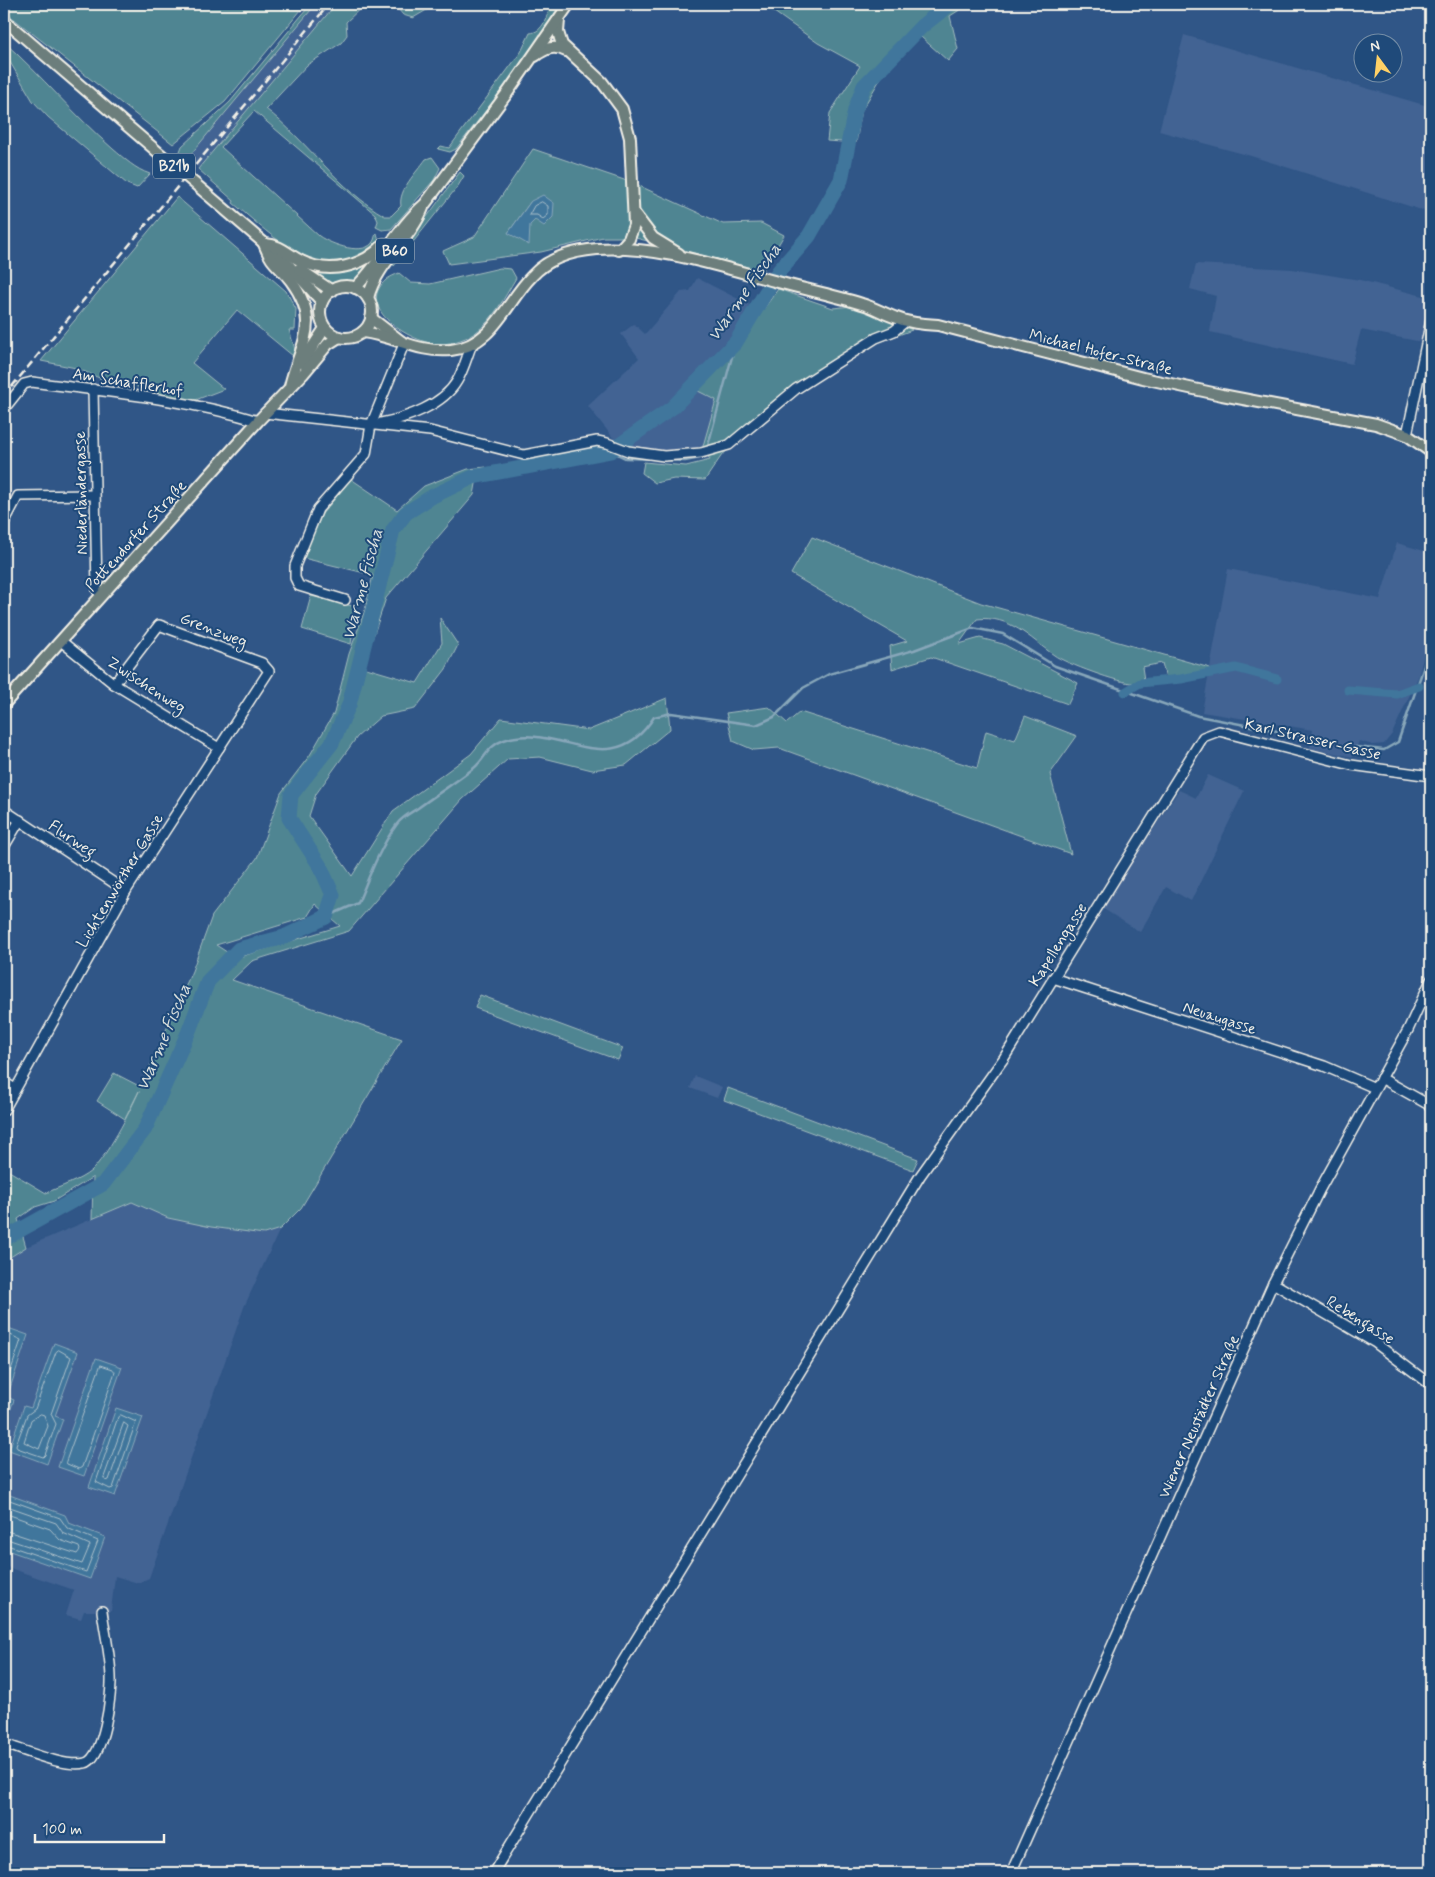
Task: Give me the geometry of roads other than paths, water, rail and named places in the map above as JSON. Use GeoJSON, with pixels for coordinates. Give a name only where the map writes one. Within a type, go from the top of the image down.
{"type":"FeatureCollection","features":[{"type":"Feature","properties":{"kind":"main road","name":"B60"},"geometry":{"type":"LineString","coordinates":[[355,288],[405,225],[425,204],[569,4]]}},
{"type":"Feature","properties":{"kind":"main road"},"geometry":{"type":"LineString","coordinates":[[559,19],[558,32],[566,50],[602,82],[622,109],[630,138],[634,214],[633,232],[619,250]]}},
{"type":"Feature","properties":{"kind":"main road","name":"B21b"},"geometry":{"type":"LineString","coordinates":[[4,20],[285,261],[322,302]]}},
{"type":"Feature","properties":{"kind":"main road"},"geometry":{"type":"LineString","coordinates":[[531,59],[550,48],[566,50]]}},
{"type":"Feature","properties":{"kind":"main road","name":"B60"},"geometry":{"type":"LineString","coordinates":[[368,298],[372,284],[414,226],[425,204]]}},
{"type":"Feature","properties":{"kind":"main road"},"geometry":{"type":"LineString","coordinates":[[634,214],[653,238],[682,256]]}},
{"type":"Feature","properties":{"kind":"main road"},"geometry":{"type":"LineString","coordinates":[[264,243],[279,247],[309,264],[339,267],[366,259],[405,225]]}},
{"type":"Feature","properties":{"kind":"main road"},"geometry":{"type":"LineString","coordinates":[[264,243],[270,259],[300,294],[307,313],[308,330],[304,347],[294,366],[290,386]]}},
{"type":"Feature","properties":{"kind":"main road"},"geometry":{"type":"LineString","coordinates":[[363,332],[417,349],[435,351],[454,350],[472,344],[488,334],[532,276],[561,256],[578,252],[619,250],[682,256]]}},
{"type":"Feature","properties":{"kind":"main road","name":"Michael Hofer-Straße"},"geometry":{"type":"LineString","coordinates":[[682,256],[864,304],[906,321],[938,325],[1143,378],[1376,424],[1407,435],[1431,452]]}},
{"type":"Feature","properties":{"kind":"main road","name":"B21b"},"geometry":{"type":"LineString","coordinates":[[285,261],[332,290]]}},
{"type":"Feature","properties":{"kind":"main road"},"geometry":{"type":"LineString","coordinates":[[347,286],[355,288],[368,298],[372,318],[363,332],[356,336],[339,337],[325,328],[320,315],[322,302],[332,290],[347,286]]}},
{"type":"Feature","properties":{"kind":"main road"},"geometry":{"type":"LineString","coordinates":[[372,318],[404,344]]}},
{"type":"Feature","properties":{"kind":"main road","name":"Pottendorfer Straße"},"geometry":{"type":"LineString","coordinates":[[290,386],[297,370],[325,328]]}},
{"type":"Feature","properties":{"kind":"main road","name":"Pottendorfer Straße"},"geometry":{"type":"LineString","coordinates":[[4,704],[265,413],[303,374],[328,344],[339,337]]}},
{"type":"Feature","properties":{"kind":"street"},"geometry":{"type":"LineString","coordinates":[[1407,435],[1431,320]]}},
{"type":"Feature","properties":{"kind":"street"},"geometry":{"type":"LineString","coordinates":[[265,413],[430,431],[524,455],[597,441],[628,451],[664,456],[705,452],[730,445],[796,389],[876,338],[894,331],[906,321]]}},
{"type":"Feature","properties":{"kind":"street"},"geometry":{"type":"LineString","coordinates":[[345,600],[300,586],[295,578],[295,566],[318,509],[366,454],[371,425],[404,344]]}},
{"type":"Feature","properties":{"kind":"street"},"geometry":{"type":"LineString","coordinates":[[371,425],[416,413],[439,399],[456,382],[472,344]]}},
{"type":"Feature","properties":{"kind":"street","name":"Am Schafflerhof"},"geometry":{"type":"LineString","coordinates":[[4,409],[24,384],[32,382],[93,389],[258,421]]}},
{"type":"Feature","properties":{"kind":"street","name":"Niederländergasse"},"geometry":{"type":"LineString","coordinates":[[93,389],[94,495],[98,590],[101,595]]}},
{"type":"Feature","properties":{"kind":"street"},"geometry":{"type":"LineString","coordinates":[[4,523],[18,496],[94,495]]}},
{"type":"Feature","properties":{"kind":"street","name":"Grenzweg"},"geometry":{"type":"LineString","coordinates":[[114,684],[160,625],[262,663],[269,671]]}},
{"type":"Feature","properties":{"kind":"street","name":"Zwischenweg"},"geometry":{"type":"LineString","coordinates":[[61,641],[114,684],[219,748]]}},
{"type":"Feature","properties":{"kind":"street","name":"Lichtenwörther Gasse"},"geometry":{"type":"LineString","coordinates":[[4,1110],[126,891],[269,671]]}},
{"type":"Feature","properties":{"kind":"street","name":"Karl Strasser-Gasse"},"geometry":{"type":"LineString","coordinates":[[1219,731],[1351,765],[1431,776]]}},
{"type":"Feature","properties":{"kind":"street","name":"Kapellengasse"},"geometry":{"type":"LineString","coordinates":[[493,1873],[920,1176],[1004,1058],[1203,737],[1219,731]]}},
{"type":"Feature","properties":{"kind":"street","name":"Flurweg"},"geometry":{"type":"LineString","coordinates":[[4,810],[126,891]]}},
{"type":"Feature","properties":{"kind":"street"},"geometry":{"type":"LineString","coordinates":[[4,847],[20,820]]}},
{"type":"Feature","properties":{"kind":"street","name":"Neuaugasse"},"geometry":{"type":"LineString","coordinates":[[1053,978],[1324,1066],[1376,1088]]}},
{"type":"Feature","properties":{"kind":"street","name":"Wiener Neustädter Straße"},"geometry":{"type":"LineString","coordinates":[[1011,1873],[1273,1284],[1408,1030],[1431,980]]}},
{"type":"Feature","properties":{"kind":"street"},"geometry":{"type":"LineString","coordinates":[[1381,1078],[1431,1106]]}},
{"type":"Feature","properties":{"kind":"street"},"geometry":{"type":"LineString","coordinates":[[4,1082],[15,1089]]}},
{"type":"Feature","properties":{"kind":"street","name":"Rebengasse"},"geometry":{"type":"LineString","coordinates":[[1273,1284],[1374,1342],[1431,1385]]}},
{"type":"Feature","properties":{"kind":"street"},"geometry":{"type":"LineString","coordinates":[[4,1744],[74,1764],[87,1763],[97,1753],[109,1705],[111,1676],[102,1611]]}},
{"type":"Feature","properties":{"kind":"water"},"geometry":{"type":"Polygon","coordinates":[[[543,195],[554,203],[553,217],[544,226],[535,220],[530,225],[529,245],[508,233],[531,201],[543,195]]]}},
{"type":"Feature","properties":{"kind":"water"},"geometry":{"type":"Polygon","coordinates":[[[5,1327],[28,1335],[7,1397],[14,1400],[4,1428],[5,1327]]]}},
{"type":"Feature","properties":{"kind":"water"},"geometry":{"type":"Polygon","coordinates":[[[54,1343],[78,1352],[55,1416],[63,1419],[47,1464],[9,1450],[24,1406],[31,1408],[54,1343]]]}},
{"type":"Feature","properties":{"kind":"water"},"geometry":{"type":"Polygon","coordinates":[[[96,1358],[122,1367],[84,1476],[58,1467],[96,1358]]]}},
{"type":"Feature","properties":{"kind":"water"},"geometry":{"type":"Polygon","coordinates":[[[116,1408],[143,1417],[115,1496],[89,1487],[116,1408]]]}},
{"type":"Feature","properties":{"kind":"water"},"geometry":{"type":"Polygon","coordinates":[[[4,1493],[65,1515],[69,1523],[105,1537],[90,1579],[4,1549],[4,1493]]]}},
{"type":"Feature","properties":{"kind":"waterway","name":"Warme Fischa"},"geometry":{"type":"LineString","coordinates":[[4,1239],[103,1184],[145,1129],[188,1033],[208,981],[239,949],[284,937],[326,917],[333,895],[320,866],[289,818],[291,795],[332,743],[349,705],[393,530],[406,513],[433,496],[473,477],[611,451],[673,407],[736,342],[778,272],[809,236],[841,180],[855,110],[864,86],[922,26],[950,4]]}},
{"type":"Feature","properties":{"kind":"waterway"},"geometry":{"type":"LineString","coordinates":[[707,449],[736,342]]}},
{"type":"Feature","properties":{"kind":"waterway"},"geometry":{"type":"LineString","coordinates":[[611,451],[625,458],[658,459]]}},
{"type":"Feature","properties":{"kind":"waterway"},"geometry":{"type":"LineString","coordinates":[[666,460],[685,461],[705,457],[706,454]]}},
{"type":"Feature","properties":{"kind":"waterway"},"geometry":{"type":"LineString","coordinates":[[326,917],[358,903],[380,852],[399,821],[474,768],[490,749],[504,740],[524,736],[544,738],[583,747],[602,749],[620,747],[637,737],[654,717],[671,713],[756,725],[774,717],[803,688],[829,674],[914,650],[973,628],[1003,634],[1055,666],[1198,716],[1324,740]]}},
{"type":"Feature","properties":{"kind":"waterway"},"geometry":{"type":"LineString","coordinates":[[1356,747],[1384,750],[1398,742],[1431,646]]}},
{"type":"Feature","properties":{"kind":"waterway"},"geometry":{"type":"LineString","coordinates":[[1125,692],[1140,683],[1181,679],[1236,668],[1277,679]]}},
{"type":"Feature","properties":{"kind":"waterway"},"geometry":{"type":"LineString","coordinates":[[1348,690],[1397,694],[1419,686]]}},
{"type":"Feature","properties":{"kind":"railway"},"geometry":{"type":"LineString","coordinates":[[4,396],[329,4]]}}]}
